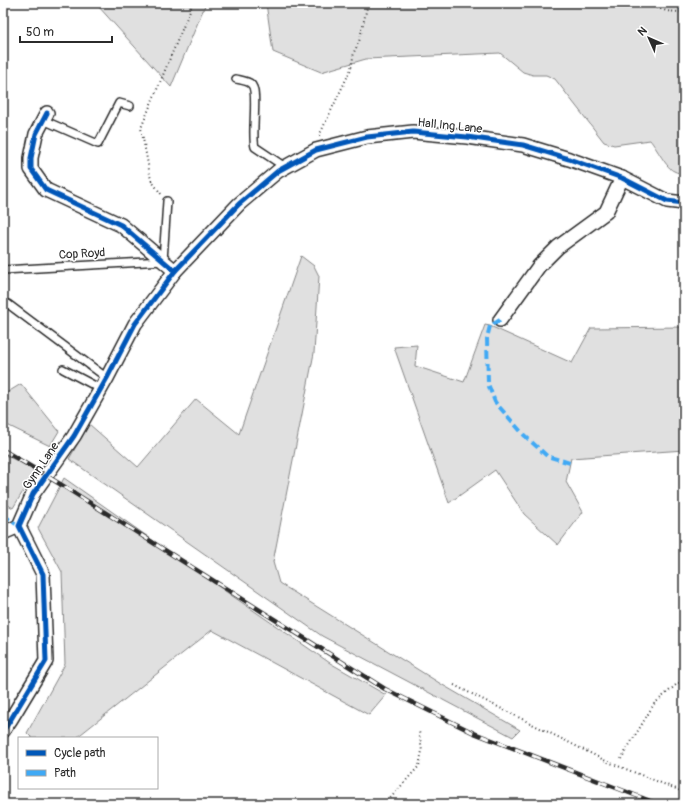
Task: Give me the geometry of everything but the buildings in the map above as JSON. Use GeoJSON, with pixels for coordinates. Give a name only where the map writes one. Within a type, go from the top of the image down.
{"type":"FeatureCollection","features":[{"type":"Feature","properties":{"kind":"street"},"geometry":{"type":"LineString","coordinates":[[45,117],[36,134],[31,158],[31,169],[46,190],[121,225],[175,271]]}},
{"type":"Feature","properties":{"kind":"street","name":"Hall Ing Lane"},"geometry":{"type":"LineString","coordinates":[[175,271],[238,204],[278,171],[316,150],[367,137],[413,132],[467,137],[523,145],[569,159],[622,178],[667,201],[684,203]]}},
{"type":"Feature","properties":{"kind":"street"},"geometry":{"type":"LineString","coordinates":[[500,320],[539,266],[558,247],[606,212],[622,178]]}},
{"type":"Feature","properties":{"kind":"street","name":"Gynn Lane"},"geometry":{"type":"LineString","coordinates":[[18,526],[33,494],[74,436],[104,384],[135,324],[175,271]]}},
{"type":"Feature","properties":{"kind":"street"},"geometry":{"type":"LineString","coordinates":[[3,533],[18,526],[43,574],[46,661],[12,719],[3,731]]}},
{"type":"Feature","properties":{"kind":"lane"},"geometry":{"type":"LineString","coordinates":[[236,79],[250,83],[253,86],[255,104],[253,136],[255,147],[284,167]]}},
{"type":"Feature","properties":{"kind":"lane"},"geometry":{"type":"LineString","coordinates":[[45,117],[98,144],[119,103],[130,106]]}},
{"type":"Feature","properties":{"kind":"lane"},"geometry":{"type":"LineString","coordinates":[[163,261],[167,201]]}},
{"type":"Feature","properties":{"kind":"lane","name":"Cop Royd"},"geometry":{"type":"LineString","coordinates":[[3,270],[163,261]]}},
{"type":"Feature","properties":{"kind":"lane"},"geometry":{"type":"LineString","coordinates":[[8,304],[104,384]]}},
{"type":"Feature","properties":{"kind":"lane"},"geometry":{"type":"LineString","coordinates":[[63,369],[104,384]]}},
{"type":"Feature","properties":{"kind":"path"},"geometry":{"type":"LineString","coordinates":[[167,201],[151,180],[141,128],[193,3]]}},
{"type":"Feature","properties":{"kind":"path"},"geometry":{"type":"LineString","coordinates":[[316,150],[314,146],[351,69],[354,52],[359,42],[368,3]]}},
{"type":"Feature","properties":{"kind":"path"},"geometry":{"type":"LineString","coordinates":[[650,3],[666,12],[682,12]]}},
{"type":"Feature","properties":{"kind":"path"},"geometry":{"type":"LineString","coordinates":[[622,759],[654,704],[684,678]]}},
{"type":"Feature","properties":{"kind":"path"},"geometry":{"type":"LineString","coordinates":[[454,685],[608,762],[684,792]]}},
{"type":"Feature","properties":{"kind":"path"},"geometry":{"type":"LineString","coordinates":[[385,804],[420,766],[422,751],[419,731]]}},
{"type":"Feature","properties":{"kind":"shaded area"},"geometry":{"type":"Polygon","coordinates":[[[94,3],[206,3],[171,87],[98,6],[94,3]]]}},
{"type":"Feature","properties":{"kind":"shaded area"},"geometry":{"type":"Polygon","coordinates":[[[266,3],[684,3],[684,173],[679,173],[671,169],[650,140],[614,145],[604,142],[555,79],[546,75],[533,75],[523,72],[500,53],[366,59],[321,72],[273,52],[266,3]]]}},
{"type":"Feature","properties":{"kind":"shaded area"},"geometry":{"type":"Polygon","coordinates":[[[301,256],[314,266],[319,276],[314,353],[273,562],[279,583],[441,684],[520,730],[513,737],[322,636],[69,459],[89,424],[138,467],[196,399],[239,434],[301,256]]]}},
{"type":"Feature","properties":{"kind":"shaded area"},"geometry":{"type":"Polygon","coordinates":[[[485,325],[572,363],[591,328],[684,327],[684,450],[571,458],[566,482],[583,512],[558,545],[524,514],[495,470],[449,503],[394,347],[417,345],[415,366],[464,382],[485,325]]]}},
{"type":"Feature","properties":{"kind":"shaded area"},"geometry":{"type":"Polygon","coordinates":[[[21,384],[59,431],[50,446],[3,423],[3,395],[21,384]]]}},
{"type":"Feature","properties":{"kind":"shaded area"},"geometry":{"type":"Polygon","coordinates":[[[3,454],[36,470],[13,508],[3,502],[3,454]]]}},
{"type":"Feature","properties":{"kind":"shaded area"},"geometry":{"type":"Polygon","coordinates":[[[64,478],[330,663],[386,695],[369,715],[212,630],[77,737],[31,737],[27,733],[65,664],[62,572],[38,528],[64,478]]]}},
{"type":"Feature","properties":{"kind":"railway"},"geometry":{"type":"LineString","coordinates":[[3,450],[60,484],[385,689],[474,733],[658,804]]}},
{"type":"Feature","properties":{"kind":"marked path"},"geometry":{"type":"LineString","coordinates":[[680,3],[684,16]]}},
{"type":"Feature","properties":{"kind":"marked path"},"geometry":{"type":"LineString","coordinates":[[500,320],[490,326],[487,338],[488,384],[495,402],[524,435],[547,456],[570,463]]}},
{"type":"Feature","properties":{"kind":"marked path"},"geometry":{"type":"LineString","coordinates":[[3,515],[19,526]]}},
{"type":"Feature","properties":{"kind":"cycle path"},"geometry":{"type":"LineString","coordinates":[[47,113],[36,134],[31,158],[31,169],[46,190],[121,225],[175,271]]}},
{"type":"Feature","properties":{"kind":"cycle path"},"geometry":{"type":"LineString","coordinates":[[3,731],[46,661],[43,574],[19,526],[33,494],[74,436],[107,378],[135,324],[175,271],[239,204],[278,171],[316,150],[367,137],[413,132],[467,137],[523,145],[569,159],[622,178],[667,201],[684,203]]}}]}
